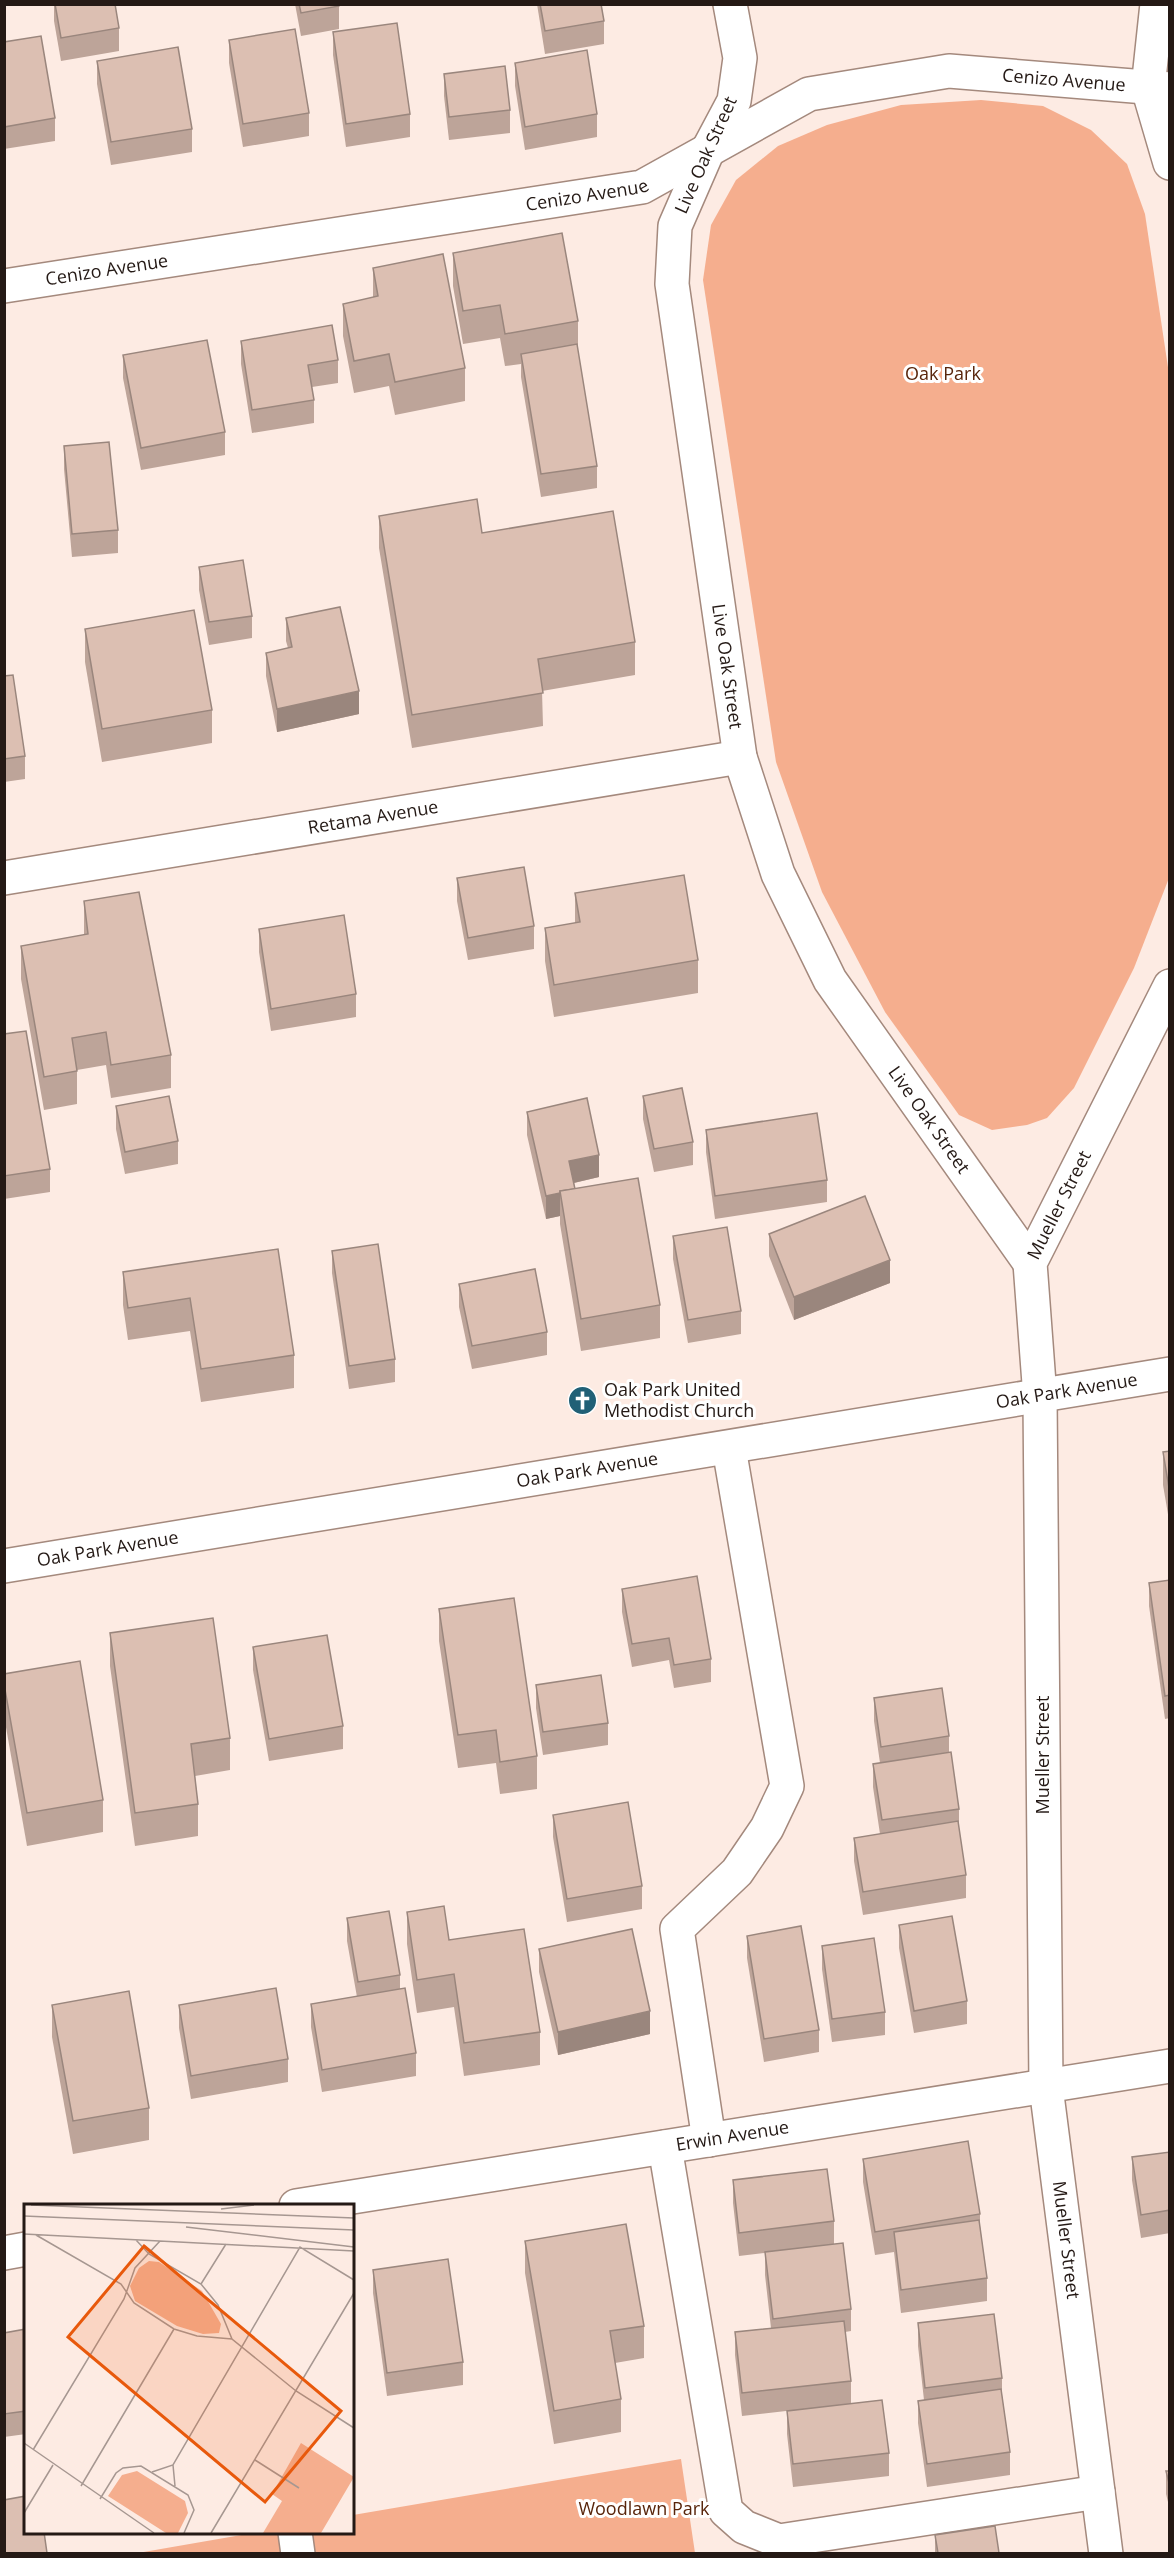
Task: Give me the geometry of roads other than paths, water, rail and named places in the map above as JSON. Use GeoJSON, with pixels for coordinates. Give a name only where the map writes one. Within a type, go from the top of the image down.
{"type":"FeatureCollection","features":[{"type":"Feature","properties":{"kind":"street","name":"Live Oak Street"},"geometry":{"type":"LineString","coordinates":[[730,4],[740,58],[734,101],[709,148],[675,226],[672,284],[740,757],[778,874],[830,981],[1030,1263]]}},
{"type":"Feature","properties":{"kind":"street"},"geometry":{"type":"LineString","coordinates":[[1158,4],[1159,88],[1170,163]]}},
{"type":"Feature","properties":{"kind":"street","name":"Cenizo Avenue"},"geometry":{"type":"LineString","coordinates":[[4,286],[642,187],[809,94],[949,71],[1159,88]]}},
{"type":"Feature","properties":{"kind":"street","name":"Retama Avenue"},"geometry":{"type":"LineString","coordinates":[[4,878],[740,757]]}},
{"type":"Feature","properties":{"kind":"street","name":"Mueller Street"},"geometry":{"type":"LineString","coordinates":[[1106,2553],[1046,2086],[1040,1397],[1030,1263],[1170,986]]}},
{"type":"Feature","properties":{"kind":"street","name":"Oak Park Avenue"},"geometry":{"type":"LineString","coordinates":[[4,1566],[1170,1374]]}},
{"type":"Feature","properties":{"kind":"street"},"geometry":{"type":"LineString","coordinates":[[709,2140],[677,1929],[737,1872],[767,1828],[787,1786],[729,1448]]}},
{"type":"Feature","properties":{"kind":"street","name":"Erwin Avenue"},"geometry":{"type":"LineString","coordinates":[[302,2204],[1170,2066]]}},
{"type":"Feature","properties":{"kind":"street"},"geometry":{"type":"LineString","coordinates":[[665,2147],[726,2511],[744,2527],[779,2541],[1098,2492]]}},
{"type":"Feature","properties":{"kind":"street"},"geometry":{"type":"LineString","coordinates":[[4,2253],[24,2249]]}},
{"type":"Feature","properties":{"kind":"street"},"geometry":{"type":"LineString","coordinates":[[295,2534],[298,2553]]}},
{"type":"Feature","properties":{"kind":"place","name":"Oak Park United Methodist Church"},"geometry":{"type":"Point","coordinates":[583,1400]}},
{"type":"Feature","properties":{"kind":"park label","name":"Oak Park"},"geometry":{"type":"Point","coordinates":[943,374]}},
{"type":"Feature","properties":{"kind":"park label","name":"Woodlawn Park"},"geometry":{"type":"Point","coordinates":[644,2509]}}]}
